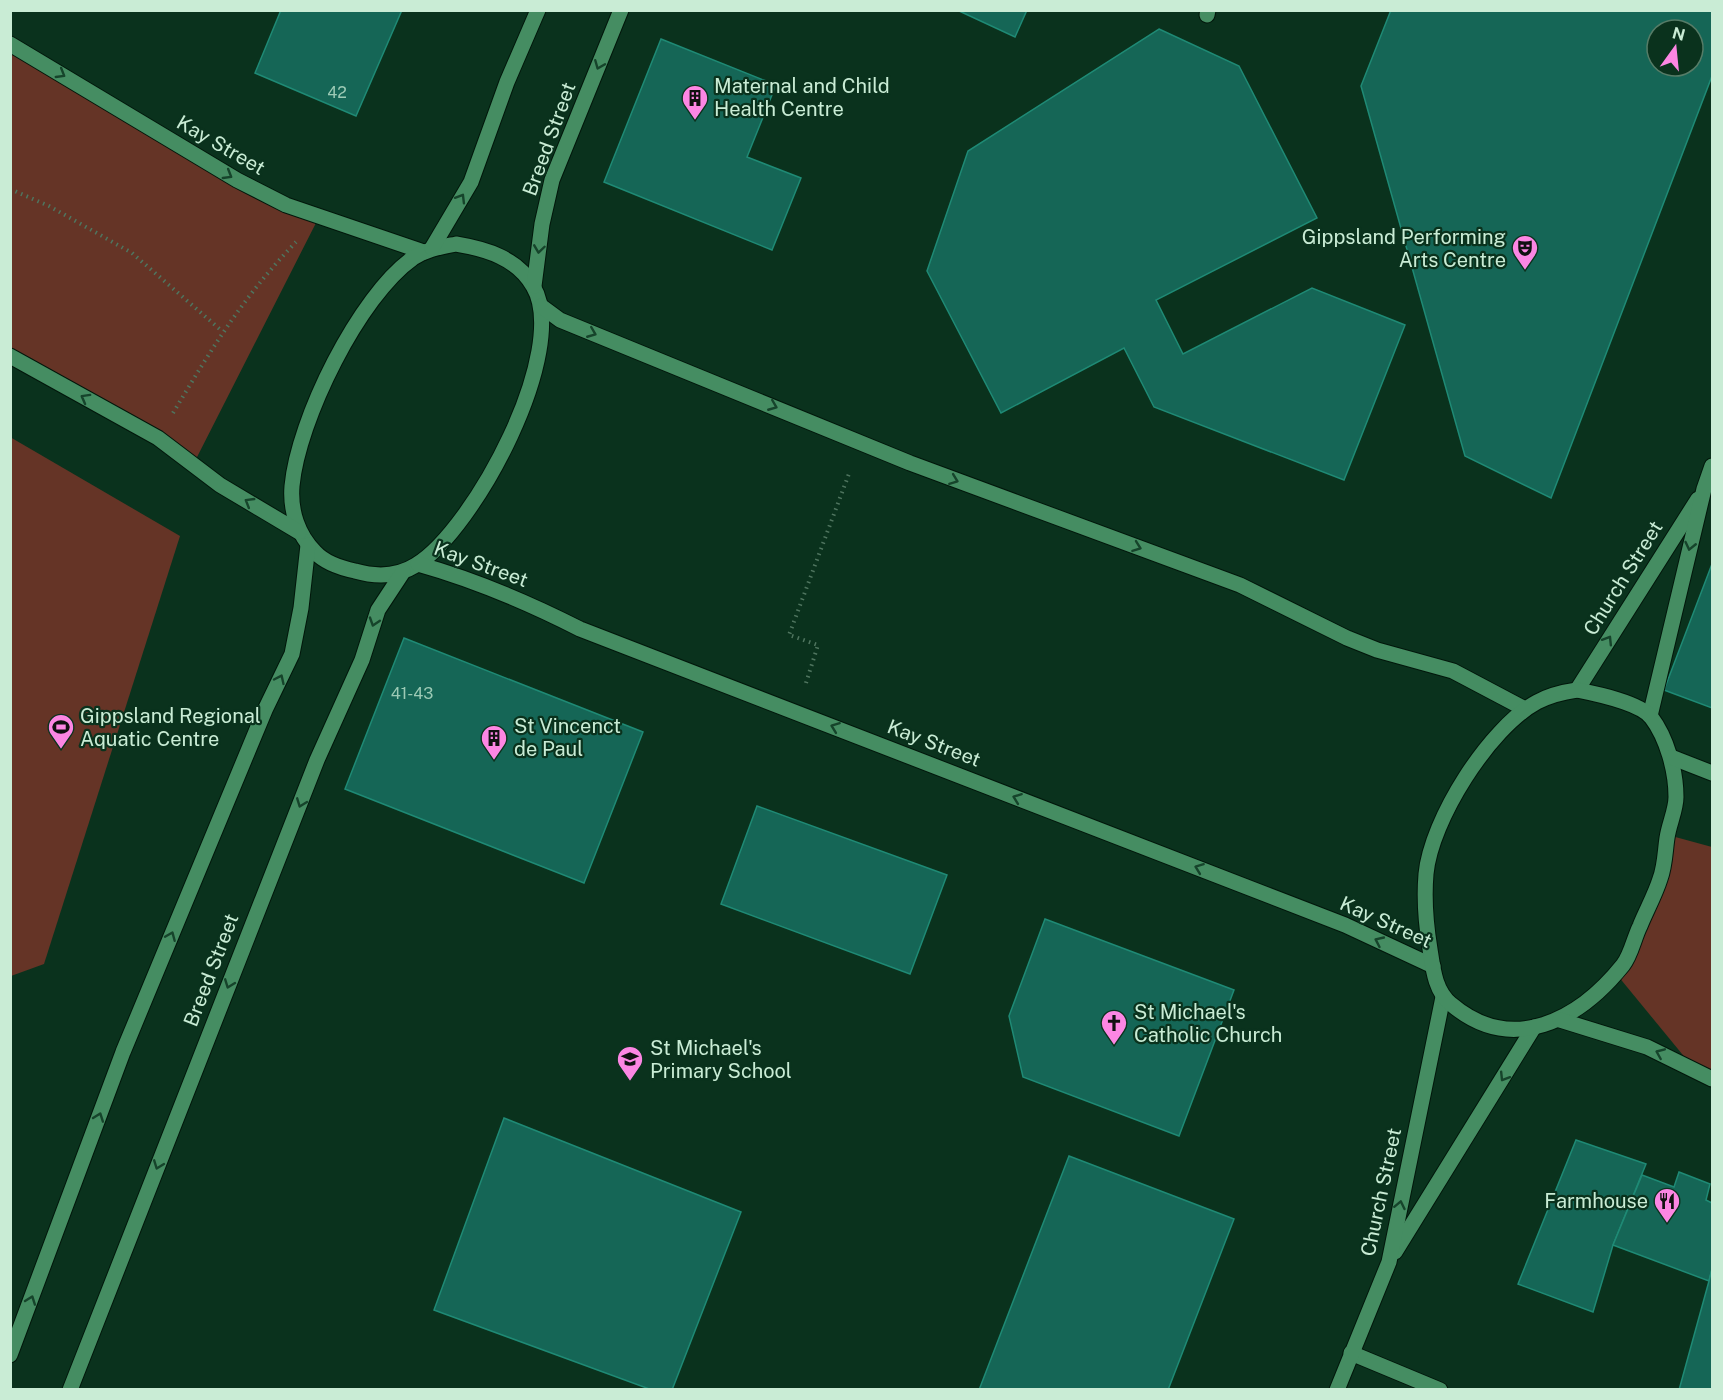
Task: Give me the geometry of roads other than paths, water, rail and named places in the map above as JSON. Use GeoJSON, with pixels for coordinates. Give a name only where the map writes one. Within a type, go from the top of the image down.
{"type":"FeatureCollection","features":[{"type":"Feature","properties":{"kind":"street"},"geometry":{"type":"LineString","coordinates":[[428,250],[456,244],[483,248],[506,259],[534,286],[541,306],[540,332],[533,378],[519,419],[499,461],[469,509],[447,538],[418,564],[403,572],[370,575],[343,568],[318,556],[299,532],[293,511],[292,487],[297,460],[309,422],[327,380],[347,339],[372,299],[392,276],[428,250],[471,182],[507,82],[538,10]]}},
{"type":"Feature","properties":{"kind":"street","name":"Breed Street"},"geometry":{"type":"LineString","coordinates":[[534,286],[542,224],[552,180],[621,10]]}},
{"type":"Feature","properties":{"kind":"street","name":"Kay Street"},"geometry":{"type":"LineString","coordinates":[[10,44],[237,180],[319,217],[428,250]]}},
{"type":"Feature","properties":{"kind":"street"},"geometry":{"type":"LineString","coordinates":[[541,306],[560,320],[910,463],[1240,585],[1347,638],[1377,650],[1453,671],[1525,710]]}},
{"type":"Feature","properties":{"kind":"street"},"geometry":{"type":"LineString","coordinates":[[10,356],[158,438],[220,485],[299,532]]}},
{"type":"Feature","properties":{"kind":"street","name":"Church Street"},"geometry":{"type":"LineString","coordinates":[[1650,716],[1704,489],[1713,466]]}},
{"type":"Feature","properties":{"kind":"street","name":"Church Street"},"geometry":{"type":"LineString","coordinates":[[1577,690],[1704,489]]}},
{"type":"Feature","properties":{"kind":"street"},"geometry":{"type":"LineString","coordinates":[[10,1355],[123,1052],[265,710],[291,654],[301,608],[308,546]]}},
{"type":"Feature","properties":{"kind":"street","name":"Kay Street"},"geometry":{"type":"LineString","coordinates":[[418,564],[502,592],[580,629],[1345,926],[1432,966]]}},
{"type":"Feature","properties":{"kind":"street","name":"Breed Street"},"geometry":{"type":"LineString","coordinates":[[70,1389],[317,760],[362,660],[378,610],[403,572]]}},
{"type":"Feature","properties":{"kind":"street"},"geometry":{"type":"LineString","coordinates":[[1577,690],[1616,698],[1650,716],[1671,757],[1676,798],[1661,878],[1624,964],[1588,998],[1560,1020],[1518,1031],[1483,1025],[1460,1012],[1443,997],[1432,966],[1428,936],[1426,873],[1434,843],[1474,764],[1494,738],[1525,710],[1555,694],[1577,690]]}},
{"type":"Feature","properties":{"kind":"street"},"geometry":{"type":"LineString","coordinates":[[1671,757],[1713,773]]}},
{"type":"Feature","properties":{"kind":"street","name":"Church Street"},"geometry":{"type":"LineString","coordinates":[[1337,1389],[1389,1262],[1443,997]]}},
{"type":"Feature","properties":{"kind":"street"},"geometry":{"type":"LineString","coordinates":[[1560,1020],[1647,1047],[1713,1079]]}},
{"type":"Feature","properties":{"kind":"street"},"geometry":{"type":"LineString","coordinates":[[1389,1262],[1534,1027]]}},
{"type":"Feature","properties":{"kind":"street"},"geometry":{"type":"LineString","coordinates":[[1351,1353],[1440,1389]]}},
{"type":"Feature","properties":{"kind":"place","name":"Maternal and Child Health Centre"},"geometry":{"type":"Point","coordinates":[695,121]}},
{"type":"Feature","properties":{"kind":"place","name":"Gippsland Performing Arts Centre"},"geometry":{"type":"Point","coordinates":[1525,271]}},
{"type":"Feature","properties":{"kind":"place","name":"Gippsland Regional Aquatic Centre"},"geometry":{"type":"Point","coordinates":[61,750]}},
{"type":"Feature","properties":{"kind":"place","name":"St Vincenct de Paul"},"geometry":{"type":"Point","coordinates":[494,761]}},
{"type":"Feature","properties":{"kind":"place","name":"St Michael's Catholic Church"},"geometry":{"type":"Point","coordinates":[1114,1046]}},
{"type":"Feature","properties":{"kind":"place","name":"St Michael's Primary School"},"geometry":{"type":"Point","coordinates":[630,1082]}},
{"type":"Feature","properties":{"kind":"place","name":"Farmhouse"},"geometry":{"type":"Point","coordinates":[1667,1224]}}]}
